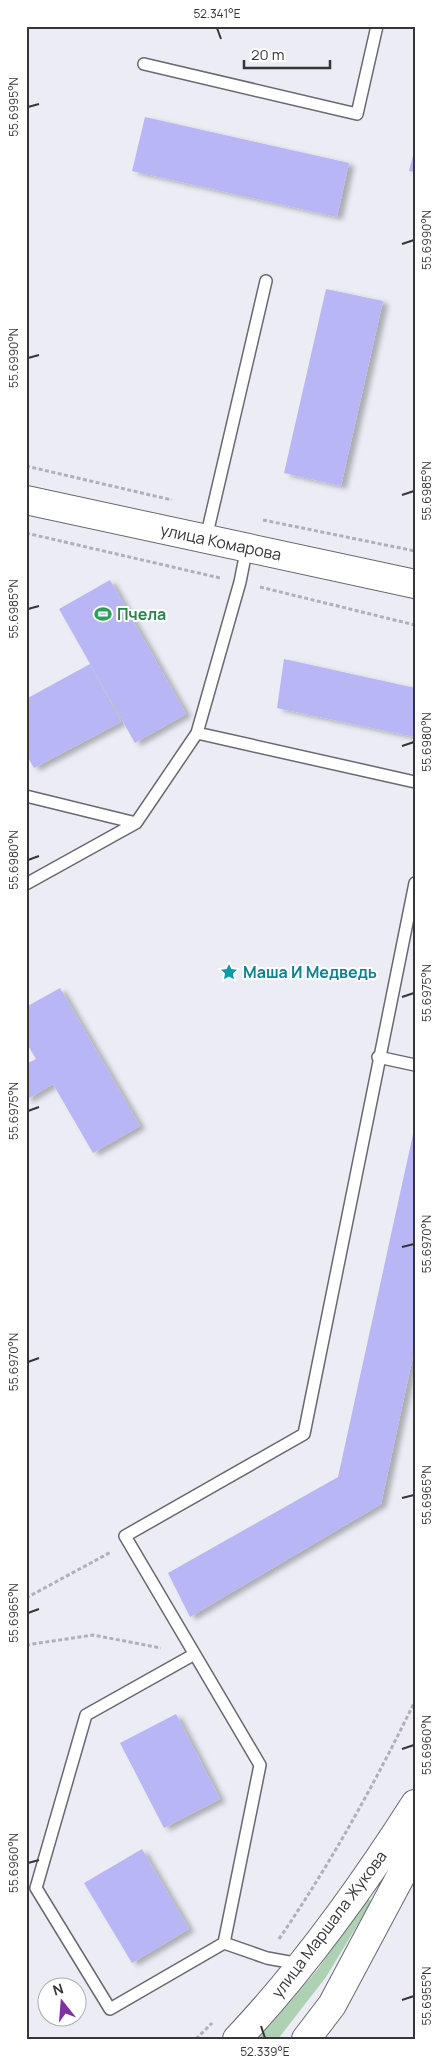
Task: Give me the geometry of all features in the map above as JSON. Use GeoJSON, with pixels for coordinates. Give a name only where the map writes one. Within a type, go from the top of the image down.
{"type":"FeatureCollection","features":[{"type":"Feature","properties":{"kind":"street","name":"улица Комарова"},"geometry":{"type":"LineString","coordinates":[[26,500],[415,584]]}},
{"type":"Feature","properties":{"kind":"street","name":"улица Маршала Жукова"},"geometry":{"type":"LineString","coordinates":[[237,2039],[302,1965],[389,1845],[415,1804]]}},
{"type":"Feature","properties":{"kind":"street","name":"улица Маршала Жукова"},"geometry":{"type":"LineString","coordinates":[[306,2039],[332,2005],[403,1872],[415,1845]]}},
{"type":"Feature","properties":{"kind":"lane"},"geometry":{"type":"LineString","coordinates":[[144,64],[357,114],[377,26]]}},
{"type":"Feature","properties":{"kind":"lane"},"geometry":{"type":"LineString","coordinates":[[206,538],[266,282]]}},
{"type":"Feature","properties":{"kind":"lane"},"geometry":{"type":"LineString","coordinates":[[26,884],[136,823],[198,733],[240,582],[247,548]]}},
{"type":"Feature","properties":{"kind":"lane"},"geometry":{"type":"LineString","coordinates":[[198,733],[415,782]]}},
{"type":"Feature","properties":{"kind":"lane"},"geometry":{"type":"LineString","coordinates":[[26,796],[136,823]]}},
{"type":"Feature","properties":{"kind":"lane"},"geometry":{"type":"LineString","coordinates":[[193,1655],[86,1715],[36,1888],[110,2009],[224,1943],[260,1765],[193,1655],[125,1536],[304,1434],[378,1057],[415,883]]}},
{"type":"Feature","properties":{"kind":"lane"},"geometry":{"type":"LineString","coordinates":[[378,1057],[415,1065]]}},
{"type":"Feature","properties":{"kind":"lane"},"geometry":{"type":"LineString","coordinates":[[224,1943],[267,1958],[302,1965]]}},
{"type":"Feature","properties":{"kind":"path"},"geometry":{"type":"LineString","coordinates":[[26,1598],[129,1542]]}},
{"type":"Feature","properties":{"kind":"path"},"geometry":{"type":"LineString","coordinates":[[26,1645],[93,1635],[193,1655]]}},
{"type":"Feature","properties":{"kind":"path"},"geometry":{"type":"LineString","coordinates":[[267,1958],[313,1890],[380,1773],[415,1701]]}},
{"type":"Feature","properties":{"kind":"path"},"geometry":{"type":"LineString","coordinates":[[196,2039],[217,2018]]}},
{"type":"Feature","properties":{"kind":"green space"},"geometry":{"type":"Polygon","coordinates":[[[367,1898],[372,1901],[326,1977],[278,2039],[258,2039],[318,1969],[367,1898]]]}},
{"type":"Feature","properties":{"kind":"building"},"geometry":{"type":"Polygon","coordinates":[[[145,117],[349,163],[337,217],[132,171],[145,117]]]}},
{"type":"Feature","properties":{"kind":"building"},"geometry":{"type":"Polygon","coordinates":[[[415,148],[415,172],[409,171],[415,148]]]}},
{"type":"Feature","properties":{"kind":"building"},"geometry":{"type":"Polygon","coordinates":[[[326,289],[383,301],[341,486],[284,473],[326,289]]]}},
{"type":"Feature","properties":{"kind":"building"},"geometry":{"type":"Polygon","coordinates":[[[110,580],[186,714],[135,743],[59,609],[110,580]]]}},
{"type":"Feature","properties":{"kind":"building"},"geometry":{"type":"Polygon","coordinates":[[[284,659],[415,688],[415,737],[277,708],[284,659]]]}},
{"type":"Feature","properties":{"kind":"building"},"geometry":{"type":"Polygon","coordinates":[[[90,664],[121,722],[34,768],[26,754],[26,699],[90,664]]]}},
{"type":"Feature","properties":{"kind":"building"},"geometry":{"type":"Polygon","coordinates":[[[60,988],[140,1126],[93,1153],[53,1084],[26,1100],[26,1064],[36,1059],[26,1042],[26,1007],[60,988]]]}},
{"type":"Feature","properties":{"kind":"building"},"geometry":{"type":"Polygon","coordinates":[[[415,1125],[415,1347],[381,1504],[190,1617],[168,1573],[338,1477],[415,1125]]]}},
{"type":"Feature","properties":{"kind":"building"},"geometry":{"type":"Polygon","coordinates":[[[176,1714],[220,1799],[164,1828],[120,1743],[176,1714]]]}},
{"type":"Feature","properties":{"kind":"building"},"geometry":{"type":"Polygon","coordinates":[[[142,1849],[189,1929],[132,1963],[84,1883],[142,1849]]]}},
{"type":"Feature","properties":{"kind":"place","name":"Пчела"},"geometry":{"type":"Point","coordinates":[103,614]}},
{"type":"Feature","properties":{"kind":"place","name":"Маша И Медведь"},"geometry":{"type":"Point","coordinates":[229,972]}}]}
